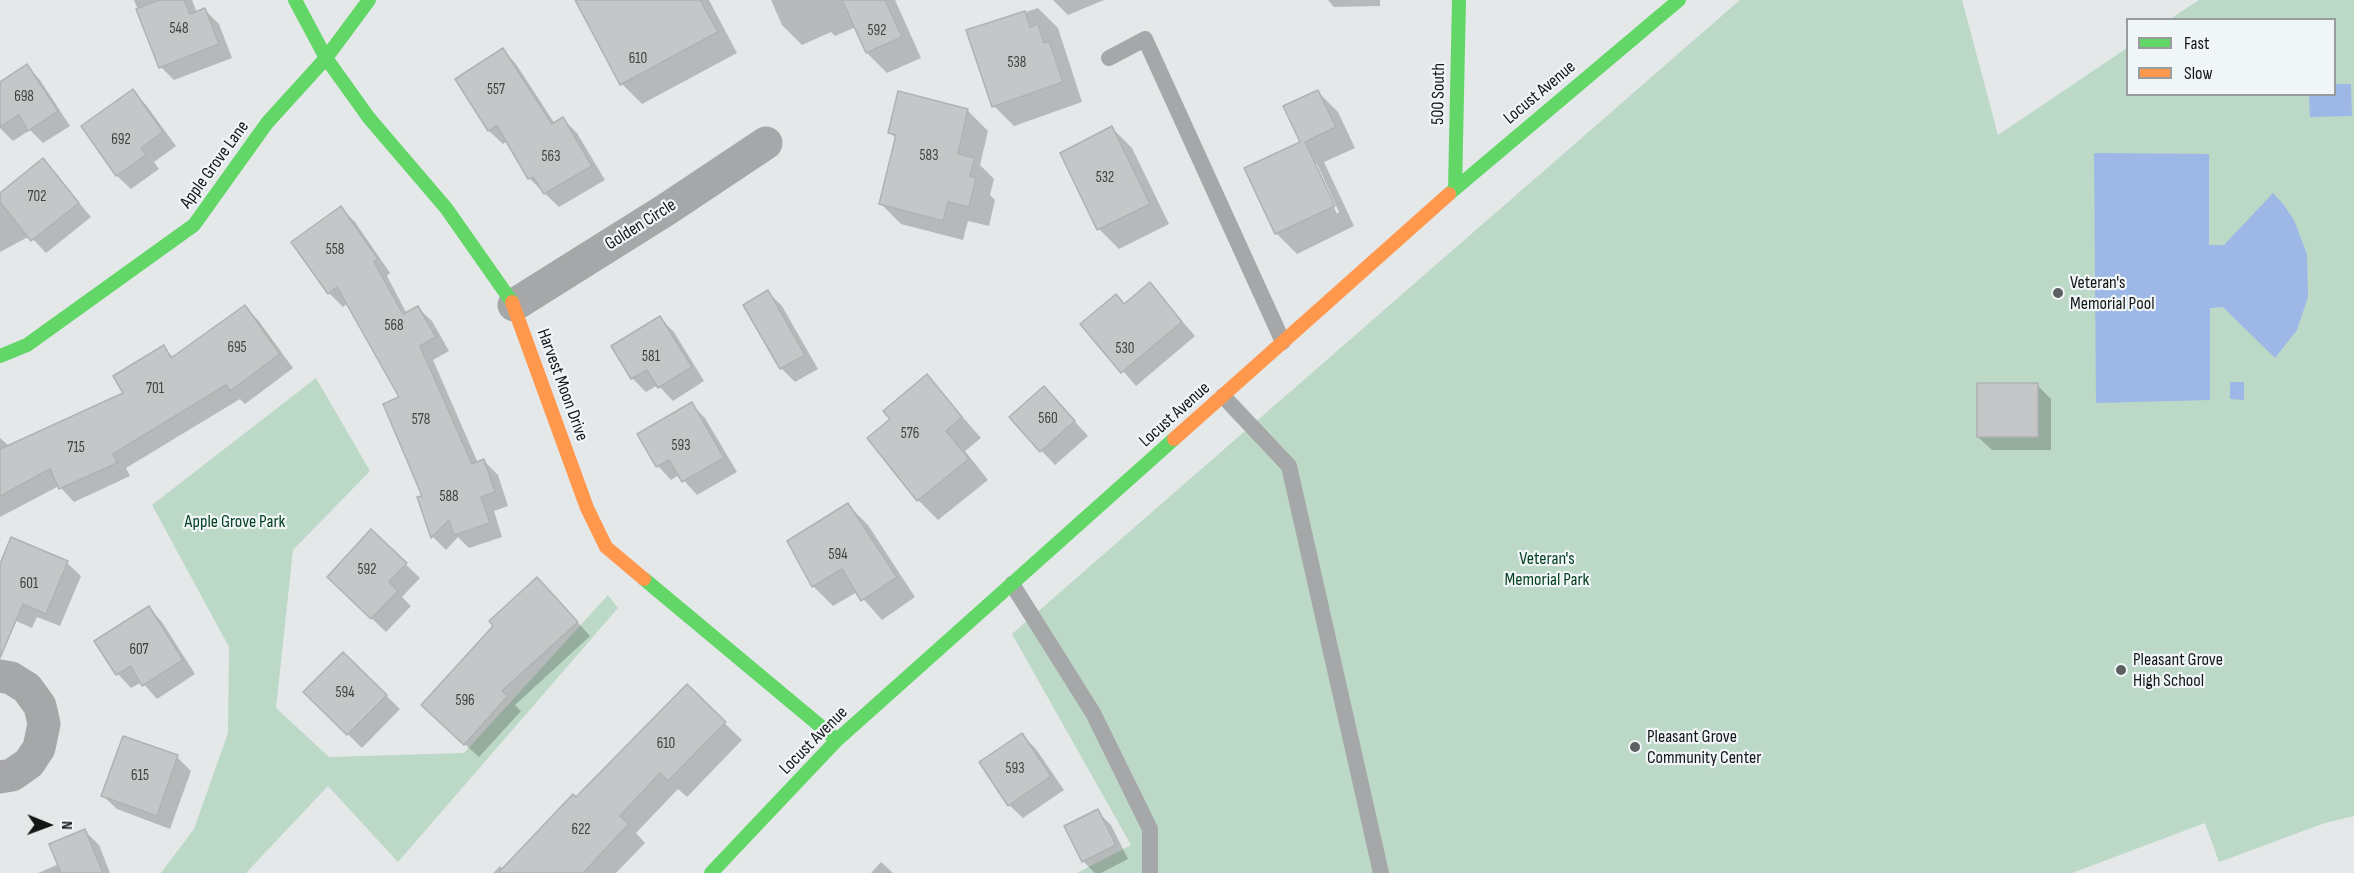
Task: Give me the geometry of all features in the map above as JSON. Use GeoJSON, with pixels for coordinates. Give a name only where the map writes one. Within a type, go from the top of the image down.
{"type":"FeatureCollection","features":[{"type":"Feature","properties":{"kind":"street","name":"Harvest Moon Drive"},"geometry":{"type":"LineString","coordinates":[[295,0],[326,58],[369,118],[446,208],[514,305],[587,508],[606,547],[837,740]]}},
{"type":"Feature","properties":{"kind":"street","name":"Apple Grove Lane"},"geometry":{"type":"LineString","coordinates":[[0,356],[27,345],[194,225],[267,123],[326,58],[369,0]]}},
{"type":"Feature","properties":{"kind":"street","name":"500 South"},"geometry":{"type":"LineString","coordinates":[[1455,189],[1459,0]]}},
{"type":"Feature","properties":{"kind":"street","name":"Locust Avenue"},"geometry":{"type":"LineString","coordinates":[[711,873],[837,740],[1455,189],[1679,0]]}},
{"type":"Feature","properties":{"kind":"street","name":"Golden Circle"},"geometry":{"type":"LineString","coordinates":[[514,305],[667,209],[766,143]]}},
{"type":"Feature","properties":{"kind":"street"},"geometry":{"type":"LineString","coordinates":[[0,676],[11,678],[27,687],[40,706],[44,724],[39,748],[29,763],[12,775],[0,777]]}},
{"type":"Feature","properties":{"kind":"lane"},"geometry":{"type":"LineString","coordinates":[[1109,58],[1144,39],[1283,342]]}},
{"type":"Feature","properties":{"kind":"lane"},"geometry":{"type":"LineString","coordinates":[[1223,396],[1289,466],[1381,873]]}},
{"type":"Feature","properties":{"kind":"lane"},"geometry":{"type":"LineString","coordinates":[[1012,584],[1093,713],[1150,829],[1150,873]]}},
{"type":"Feature","properties":{"kind":"green space","name":"Veteran's Memorial Park"},"geometry":{"type":"Polygon","coordinates":[[[1740,0],[1962,0],[1998,135],[2126,49],[2126,96],[2336,96],[2336,18],[2172,18],[2199,0],[2354,0],[2354,816],[2325,823],[2219,862],[2205,823],[2072,873],[1077,873],[1131,845],[1012,634],[1740,0]]]}},
{"type":"Feature","properties":{"kind":"green space","name":"Apple Grove Park"},"geometry":{"type":"Polygon","coordinates":[[[316,378],[370,471],[293,550],[276,708],[329,757],[464,753],[608,595],[618,608],[398,862],[328,786],[246,873],[161,873],[194,829],[228,733],[229,647],[152,505],[316,378]]]}},
{"type":"Feature","properties":{"kind":"water"},"geometry":{"type":"Polygon","coordinates":[[[2336,84],[2351,84],[2352,116],[2310,117],[2309,96],[2336,96],[2336,84]]]}},
{"type":"Feature","properties":{"kind":"water"},"geometry":{"type":"Polygon","coordinates":[[[2094,153],[2209,154],[2209,245],[2224,245],[2273,193],[2284,205],[2294,220],[2307,254],[2308,297],[2297,330],[2275,358],[2223,307],[2210,308],[2210,400],[2096,403],[2094,153]]]}},
{"type":"Feature","properties":{"kind":"water"},"geometry":{"type":"Polygon","coordinates":[[[2230,382],[2244,382],[2244,400],[2230,399],[2230,382]]]}},
{"type":"Feature","properties":{"kind":"building"},"geometry":{"type":"Polygon","coordinates":[[[159,0],[184,0],[190,14],[205,8],[219,44],[159,68],[136,9],[159,0]]]}},
{"type":"Feature","properties":{"kind":"building"},"geometry":{"type":"Polygon","coordinates":[[[575,0],[700,0],[718,32],[620,85],[575,0]]]}},
{"type":"Feature","properties":{"kind":"building"},"geometry":{"type":"Polygon","coordinates":[[[842,0],[885,0],[902,37],[866,53],[842,0]]]}},
{"type":"Feature","properties":{"kind":"building"},"geometry":{"type":"Polygon","coordinates":[[[1025,11],[1030,27],[1038,24],[1044,43],[1049,41],[1063,82],[992,107],[966,30],[1025,11]]]}},
{"type":"Feature","properties":{"kind":"building"},"geometry":{"type":"Polygon","coordinates":[[[503,48],[552,124],[563,117],[592,166],[544,194],[533,177],[528,179],[497,126],[488,131],[455,79],[503,48]]]}},
{"type":"Feature","properties":{"kind":"building"},"geometry":{"type":"Polygon","coordinates":[[[27,64],[58,111],[28,131],[19,115],[0,127],[0,82],[27,64]]]}},
{"type":"Feature","properties":{"kind":"building"},"geometry":{"type":"Polygon","coordinates":[[[133,89],[163,132],[141,148],[146,155],[116,176],[81,126],[133,89]]]}},
{"type":"Feature","properties":{"kind":"building"},"geometry":{"type":"Polygon","coordinates":[[[1318,90],[1336,127],[1305,142],[1335,206],[1275,234],[1244,168],[1300,142],[1283,106],[1318,90]]]}},
{"type":"Feature","properties":{"kind":"building"},"geometry":{"type":"Polygon","coordinates":[[[898,91],[968,109],[958,154],[975,158],[970,176],[976,178],[969,207],[948,202],[943,221],[879,204],[896,135],[888,133],[898,91]]]}},
{"type":"Feature","properties":{"kind":"building"},"geometry":{"type":"Polygon","coordinates":[[[1112,126],[1150,204],[1097,230],[1060,153],[1112,126]]]}},
{"type":"Feature","properties":{"kind":"building"},"geometry":{"type":"Polygon","coordinates":[[[43,158],[79,203],[31,241],[0,202],[0,193],[43,158]]]}},
{"type":"Feature","properties":{"kind":"building"},"geometry":{"type":"Polygon","coordinates":[[[341,206],[378,259],[374,262],[403,314],[418,306],[436,337],[420,346],[472,464],[484,459],[495,492],[481,497],[490,523],[454,535],[449,520],[431,538],[417,497],[422,496],[383,404],[399,397],[337,287],[328,294],[291,242],[341,206]]]}},
{"type":"Feature","properties":{"kind":"building"},"geometry":{"type":"Polygon","coordinates":[[[1150,282],[1182,322],[1121,373],[1080,324],[1116,294],[1124,304],[1150,282]]]}},
{"type":"Feature","properties":{"kind":"building"},"geometry":{"type":"Polygon","coordinates":[[[768,290],[805,355],[780,369],[743,305],[768,290]]]}},
{"type":"Feature","properties":{"kind":"building"},"geometry":{"type":"Polygon","coordinates":[[[245,305],[280,354],[230,391],[226,385],[113,454],[117,463],[59,489],[50,469],[0,496],[0,449],[123,393],[113,376],[164,345],[171,358],[245,305]]]}},
{"type":"Feature","properties":{"kind":"building"},"geometry":{"type":"Polygon","coordinates":[[[660,316],[692,367],[658,388],[647,370],[631,379],[611,346],[660,316]]]}},
{"type":"Feature","properties":{"kind":"building"},"geometry":{"type":"Polygon","coordinates":[[[927,374],[962,417],[946,431],[969,459],[917,501],[867,438],[890,419],[883,411],[927,374]]]}},
{"type":"Feature","properties":{"kind":"building"},"geometry":{"type":"Polygon","coordinates":[[[1977,383],[2038,383],[2038,437],[1977,437],[1977,383]]]}},
{"type":"Feature","properties":{"kind":"building"},"geometry":{"type":"Polygon","coordinates":[[[1044,386],[1075,421],[1040,452],[1009,417],[1044,386]]]}},
{"type":"Feature","properties":{"kind":"building"},"geometry":{"type":"Polygon","coordinates":[[[692,402],[724,458],[682,482],[669,460],[656,467],[637,434],[692,402]]]}},
{"type":"Feature","properties":{"kind":"building"},"geometry":{"type":"Polygon","coordinates":[[[848,503],[897,577],[861,601],[842,569],[812,587],[787,541],[848,503]]]}},
{"type":"Feature","properties":{"kind":"building"},"geometry":{"type":"Polygon","coordinates":[[[371,529],[407,563],[389,582],[398,591],[371,619],[327,577],[371,529]]]}},
{"type":"Feature","properties":{"kind":"building"},"geometry":{"type":"Polygon","coordinates":[[[11,537],[68,561],[46,614],[23,604],[0,658],[0,564],[11,537]]]}},
{"type":"Feature","properties":{"kind":"building"},"geometry":{"type":"Polygon","coordinates":[[[537,577],[578,622],[502,691],[508,696],[464,745],[421,705],[493,626],[489,621],[537,577]]]}},
{"type":"Feature","properties":{"kind":"building"},"geometry":{"type":"Polygon","coordinates":[[[149,606],[183,660],[142,686],[131,666],[116,675],[94,641],[149,606]]]}},
{"type":"Feature","properties":{"kind":"building"},"geometry":{"type":"Polygon","coordinates":[[[343,652],[387,695],[347,735],[303,692],[343,652]]]}},
{"type":"Feature","properties":{"kind":"building"},"geometry":{"type":"Polygon","coordinates":[[[687,684],[726,722],[668,781],[660,773],[620,816],[629,824],[583,873],[498,873],[573,794],[576,797],[687,684]]]}},
{"type":"Feature","properties":{"kind":"building"},"geometry":{"type":"Polygon","coordinates":[[[1022,733],[1051,776],[1008,806],[979,762],[1022,733]]]}},
{"type":"Feature","properties":{"kind":"building"},"geometry":{"type":"Polygon","coordinates":[[[123,736],[178,755],[157,816],[101,796],[123,736]]]}},
{"type":"Feature","properties":{"kind":"building"},"geometry":{"type":"Polygon","coordinates":[[[1098,809],[1116,845],[1082,862],[1064,826],[1098,809]]]}},
{"type":"Feature","properties":{"kind":"building"},"geometry":{"type":"Polygon","coordinates":[[[85,829],[103,873],[61,873],[49,844],[85,829]]]}},
{"type":"Feature","properties":{"kind":"traffic: fast"},"geometry":{"type":"LineString","coordinates":[[295,0],[326,58],[369,118],[446,208],[512,302]]}},
{"type":"Feature","properties":{"kind":"traffic: fast"},"geometry":{"type":"LineString","coordinates":[[0,356],[27,345],[194,225],[267,123],[326,58],[369,0]]}},
{"type":"Feature","properties":{"kind":"traffic: fast"},"geometry":{"type":"LineString","coordinates":[[1455,189],[1459,0]]}},
{"type":"Feature","properties":{"kind":"traffic: fast"},"geometry":{"type":"LineString","coordinates":[[1449,194],[1679,0]]}},
{"type":"Feature","properties":{"kind":"traffic: fast"},"geometry":{"type":"LineString","coordinates":[[711,873],[837,740],[1174,439]]}},
{"type":"Feature","properties":{"kind":"traffic: fast"},"geometry":{"type":"LineString","coordinates":[[644,579],[837,740]]}},
{"type":"Feature","properties":{"kind":"traffic: slow"},"geometry":{"type":"LineString","coordinates":[[1174,439],[1449,194]]}},
{"type":"Feature","properties":{"kind":"traffic: slow"},"geometry":{"type":"LineString","coordinates":[[512,302],[587,508],[606,547],[644,579]]}},
{"type":"Feature","properties":{"kind":"place","name":"Veteran's Memorial Pool"},"geometry":{"type":"Point","coordinates":[2058,293]}},
{"type":"Feature","properties":{"kind":"place","name":"Pleasant Grove High School"},"geometry":{"type":"Point","coordinates":[2121,670]}},
{"type":"Feature","properties":{"kind":"place","name":"Pleasant Grove Community Center"},"geometry":{"type":"Point","coordinates":[1635,747]}}]}
